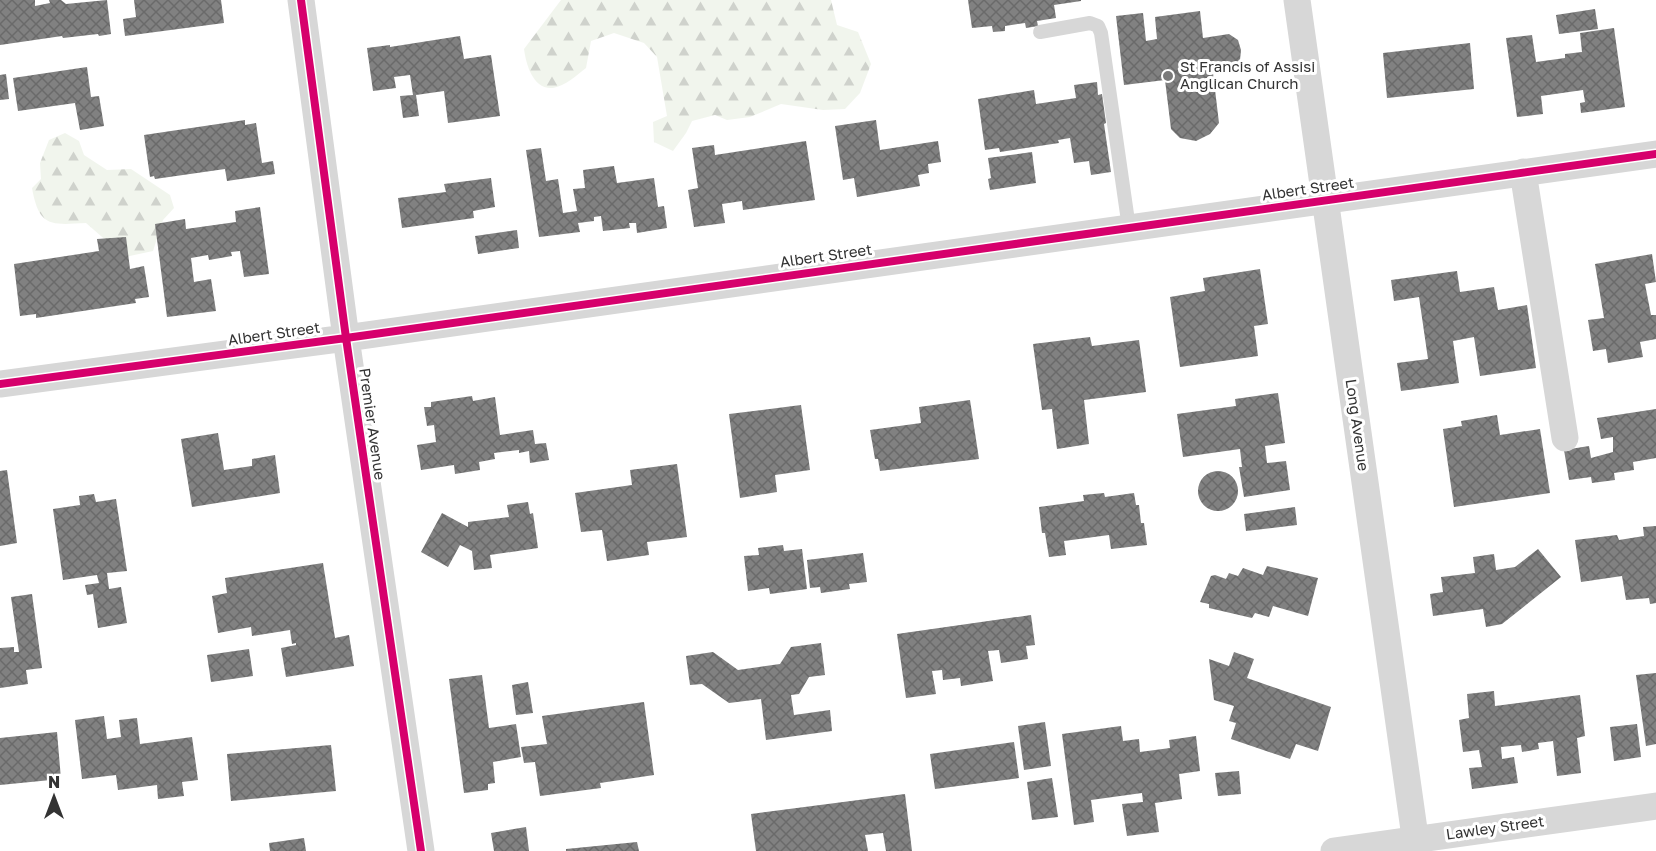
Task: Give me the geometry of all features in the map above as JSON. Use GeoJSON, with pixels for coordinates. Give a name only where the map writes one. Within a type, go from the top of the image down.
{"type":"FeatureCollection","features":[{"type":"Feature","properties":{"kind":"street","name":"Premier Avenue"},"geometry":{"type":"LineString","coordinates":[[301,0],[346,338],[421,851]]}},
{"type":"Feature","properties":{"kind":"street","name":"Long Avenue"},"geometry":{"type":"LineString","coordinates":[[1297,0],[1416,845]]}},
{"type":"Feature","properties":{"kind":"street","name":"Albert Street"},"geometry":{"type":"LineString","coordinates":[[0,384],[346,338],[1656,154]]}},
{"type":"Feature","properties":{"kind":"street"},"geometry":{"type":"LineString","coordinates":[[1524,172],[1565,438]]}},
{"type":"Feature","properties":{"kind":"street","name":"Lawley Street"},"geometry":{"type":"LineString","coordinates":[[1334,851],[1416,845],[1656,806]]}},
{"type":"Feature","properties":{"kind":"lane"},"geometry":{"type":"LineString","coordinates":[[1040,32],[1090,23],[1098,26],[1101,33],[1129,228]]}},
{"type":"Feature","properties":{"kind":"green space"},"geometry":{"type":"Polygon","coordinates":[[[561,0],[831,0],[837,25],[858,32],[871,64],[860,93],[845,109],[823,110],[781,104],[750,117],[727,120],[715,115],[692,121],[673,151],[654,142],[653,122],[667,116],[657,57],[644,43],[614,33],[591,41],[586,68],[557,87],[546,88],[540,85],[532,75],[524,49],[561,0]]]}},
{"type":"Feature","properties":{"kind":"green space"},"geometry":{"type":"Polygon","coordinates":[[[65,133],[79,141],[84,155],[107,170],[131,169],[170,195],[174,208],[163,220],[153,251],[125,257],[86,223],[55,223],[43,217],[38,210],[32,188],[41,179],[40,163],[49,140],[65,133]]]}},
{"type":"Feature","properties":{"kind":"building"},"geometry":{"type":"Polygon","coordinates":[[[0,0],[35,0],[35,6],[50,3],[49,0],[61,0],[66,4],[107,0],[111,34],[63,38],[62,36],[0,45],[0,0]]]}},
{"type":"Feature","properties":{"kind":"building"},"geometry":{"type":"Polygon","coordinates":[[[134,0],[221,0],[224,23],[125,36],[123,19],[136,17],[134,0]]]}},
{"type":"Feature","properties":{"kind":"building"},"geometry":{"type":"Polygon","coordinates":[[[968,0],[1081,1],[1054,5],[1056,18],[1037,21],[1038,26],[1026,28],[1025,23],[1005,26],[1005,31],[993,32],[992,26],[972,28],[968,0]]]}},
{"type":"Feature","properties":{"kind":"building"},"geometry":{"type":"Polygon","coordinates":[[[1595,9],[1598,29],[1559,34],[1556,15],[1595,9]]]}},
{"type":"Feature","properties":{"kind":"building","name":"St Francis of Assisi Anglican Church"},"geometry":{"type":"Polygon","coordinates":[[[1200,11],[1203,38],[1229,34],[1238,40],[1241,50],[1240,60],[1233,70],[1213,73],[1219,123],[1210,134],[1196,141],[1180,138],[1171,129],[1165,80],[1124,85],[1116,16],[1143,13],[1146,41],[1157,39],[1155,17],[1200,11]]]}},
{"type":"Feature","properties":{"kind":"building"},"geometry":{"type":"Polygon","coordinates":[[[1614,28],[1625,107],[1581,113],[1580,103],[1585,102],[1583,90],[1541,96],[1543,114],[1517,117],[1506,38],[1532,35],[1536,62],[1565,58],[1565,54],[1582,52],[1580,33],[1614,28]]]}},
{"type":"Feature","properties":{"kind":"building"},"geometry":{"type":"Polygon","coordinates":[[[460,36],[464,59],[491,55],[500,116],[448,123],[444,91],[416,95],[419,116],[403,118],[400,96],[413,95],[410,75],[394,77],[396,88],[373,91],[367,48],[390,45],[390,47],[460,36]]]}},
{"type":"Feature","properties":{"kind":"building"},"geometry":{"type":"Polygon","coordinates":[[[1470,43],[1474,89],[1387,98],[1383,53],[1470,43]]]}},
{"type":"Feature","properties":{"kind":"building"},"geometry":{"type":"Polygon","coordinates":[[[87,67],[91,97],[99,96],[104,126],[80,130],[75,103],[18,111],[13,78],[87,67]]]}},
{"type":"Feature","properties":{"kind":"building"},"geometry":{"type":"Polygon","coordinates":[[[6,74],[9,99],[0,100],[0,75],[6,74]]]}},
{"type":"Feature","properties":{"kind":"building"},"geometry":{"type":"Polygon","coordinates":[[[1097,82],[1098,95],[1102,94],[1111,172],[1091,175],[1089,161],[1074,163],[1070,138],[1058,140],[1059,143],[1000,152],[999,148],[985,150],[978,99],[1034,90],[1036,104],[1076,98],[1074,85],[1097,82]]]}},
{"type":"Feature","properties":{"kind":"building"},"geometry":{"type":"Polygon","coordinates":[[[245,120],[245,125],[256,123],[262,163],[273,161],[275,174],[227,181],[225,169],[155,179],[154,176],[150,177],[144,135],[245,120]]]}},
{"type":"Feature","properties":{"kind":"building"},"geometry":{"type":"Polygon","coordinates":[[[876,120],[880,150],[938,141],[941,162],[928,164],[929,173],[918,175],[920,186],[857,197],[854,178],[843,180],[835,126],[876,120]]]}},
{"type":"Feature","properties":{"kind":"building"},"geometry":{"type":"Polygon","coordinates":[[[806,141],[815,200],[743,210],[742,201],[722,204],[725,223],[694,227],[688,190],[698,188],[692,148],[714,145],[715,155],[806,141]]]}},
{"type":"Feature","properties":{"kind":"building"},"geometry":{"type":"Polygon","coordinates":[[[541,148],[546,181],[558,179],[563,213],[577,211],[573,189],[585,188],[583,170],[614,166],[617,183],[654,178],[658,207],[664,206],[667,228],[637,233],[636,223],[629,223],[630,228],[603,231],[601,216],[594,217],[594,221],[578,223],[580,232],[539,237],[526,150],[541,148]]]}},
{"type":"Feature","properties":{"kind":"building"},"geometry":{"type":"Polygon","coordinates":[[[1032,152],[1036,183],[990,190],[988,158],[1032,152]]]}},
{"type":"Feature","properties":{"kind":"building"},"geometry":{"type":"Polygon","coordinates":[[[491,178],[495,207],[473,211],[474,218],[402,228],[398,198],[446,192],[444,184],[491,178]]]}},
{"type":"Feature","properties":{"kind":"building"},"geometry":{"type":"Polygon","coordinates":[[[260,207],[269,274],[244,277],[240,251],[231,252],[232,256],[209,260],[208,255],[191,258],[194,282],[211,279],[216,311],[167,317],[155,224],[185,219],[186,229],[236,222],[235,211],[260,207]]]}},
{"type":"Feature","properties":{"kind":"building"},"geometry":{"type":"Polygon","coordinates":[[[517,230],[519,248],[478,254],[475,236],[517,230]]]}},
{"type":"Feature","properties":{"kind":"building"},"geometry":{"type":"Polygon","coordinates":[[[126,237],[130,269],[144,266],[149,297],[135,299],[136,303],[36,318],[36,314],[20,316],[14,264],[99,251],[97,239],[126,237]]]}},
{"type":"Feature","properties":{"kind":"building"},"geometry":{"type":"Polygon","coordinates":[[[1652,254],[1656,282],[1645,284],[1651,315],[1656,315],[1656,339],[1640,342],[1643,357],[1608,363],[1606,349],[1593,351],[1588,320],[1604,318],[1595,264],[1652,254]]]}},
{"type":"Feature","properties":{"kind":"building"},"geometry":{"type":"Polygon","coordinates":[[[1260,269],[1268,324],[1254,326],[1258,356],[1180,367],[1170,297],[1205,291],[1203,278],[1260,269]]]}},
{"type":"Feature","properties":{"kind":"building"},"geometry":{"type":"Polygon","coordinates":[[[1457,271],[1460,292],[1494,287],[1498,310],[1527,305],[1536,368],[1480,376],[1474,337],[1453,341],[1459,383],[1401,391],[1397,363],[1428,359],[1419,297],[1394,301],[1391,280],[1457,271]]]}},
{"type":"Feature","properties":{"kind":"building"},"geometry":{"type":"Polygon","coordinates":[[[1090,337],[1092,346],[1139,340],[1146,392],[1084,400],[1089,444],[1057,449],[1052,409],[1042,410],[1033,344],[1090,337]]]}},
{"type":"Feature","properties":{"kind":"building"},"geometry":{"type":"Polygon","coordinates":[[[1278,393],[1285,443],[1265,446],[1267,463],[1286,461],[1290,490],[1244,497],[1239,467],[1242,467],[1240,449],[1183,457],[1177,414],[1236,406],[1235,399],[1278,393]]]}},
{"type":"Feature","properties":{"kind":"building"},"geometry":{"type":"Polygon","coordinates":[[[472,396],[473,401],[495,397],[500,435],[533,430],[535,444],[546,443],[549,460],[530,463],[529,451],[519,453],[519,450],[494,453],[495,459],[479,462],[480,470],[455,474],[454,465],[421,470],[417,445],[436,442],[434,425],[427,426],[424,407],[431,407],[431,402],[472,396]]]}},
{"type":"Feature","properties":{"kind":"building"},"geometry":{"type":"Polygon","coordinates":[[[970,400],[979,459],[880,471],[878,459],[875,459],[870,430],[921,423],[919,407],[970,400]]]}},
{"type":"Feature","properties":{"kind":"building"},"geometry":{"type":"Polygon","coordinates":[[[801,405],[810,470],[775,475],[777,492],[740,498],[729,414],[801,405]]]}},
{"type":"Feature","properties":{"kind":"building"},"geometry":{"type":"Polygon","coordinates":[[[1656,409],[1656,458],[1633,462],[1634,470],[1614,473],[1615,480],[1592,483],[1591,477],[1569,480],[1564,450],[1589,446],[1591,458],[1613,452],[1613,437],[1601,439],[1597,418],[1656,409]]]}},
{"type":"Feature","properties":{"kind":"building"},"geometry":{"type":"Polygon","coordinates":[[[1497,415],[1500,435],[1540,429],[1550,493],[1454,507],[1443,429],[1462,426],[1461,421],[1497,415]]]}},
{"type":"Feature","properties":{"kind":"building"},"geometry":{"type":"Polygon","coordinates":[[[218,433],[224,470],[252,466],[252,459],[275,455],[280,493],[192,507],[181,439],[218,433]]]}},
{"type":"Feature","properties":{"kind":"building"},"geometry":{"type":"Polygon","coordinates":[[[677,464],[687,537],[647,542],[649,555],[607,561],[602,530],[581,532],[575,493],[632,485],[630,470],[677,464]]]}},
{"type":"Feature","properties":{"kind":"building"},"geometry":{"type":"Polygon","coordinates":[[[7,470],[17,543],[0,546],[0,471],[7,470]]]}},
{"type":"Feature","properties":{"kind":"building"},"geometry":{"type":"Polygon","coordinates":[[[1218,471],[1226,472],[1232,477],[1237,483],[1237,499],[1232,505],[1226,510],[1218,511],[1210,510],[1204,505],[1199,499],[1198,491],[1199,483],[1204,477],[1210,472],[1218,471]]]}},
{"type":"Feature","properties":{"kind":"building"},"geometry":{"type":"Polygon","coordinates":[[[1104,493],[1105,497],[1134,493],[1136,505],[1139,505],[1141,523],[1144,523],[1147,545],[1111,549],[1109,535],[1064,541],[1066,555],[1049,557],[1045,533],[1042,533],[1039,507],[1084,501],[1083,495],[1104,493]]]}},
{"type":"Feature","properties":{"kind":"building"},"geometry":{"type":"Polygon","coordinates":[[[94,494],[96,502],[116,499],[127,571],[107,573],[109,589],[121,587],[127,623],[98,628],[93,594],[87,595],[85,585],[99,583],[97,575],[63,580],[53,509],[80,505],[79,496],[94,494]]]}},
{"type":"Feature","properties":{"kind":"building"},"geometry":{"type":"Polygon","coordinates":[[[528,502],[530,514],[533,513],[538,548],[490,555],[492,568],[474,570],[472,551],[460,545],[448,567],[421,552],[442,513],[468,527],[468,522],[509,517],[507,505],[528,502]]]}},
{"type":"Feature","properties":{"kind":"building"},"geometry":{"type":"Polygon","coordinates":[[[1295,507],[1297,525],[1246,531],[1244,514],[1295,507]]]}},
{"type":"Feature","properties":{"kind":"building"},"geometry":{"type":"Polygon","coordinates":[[[1656,526],[1656,603],[1650,604],[1649,598],[1626,600],[1622,576],[1581,582],[1575,540],[1617,535],[1619,540],[1644,536],[1643,527],[1656,526]]]}},
{"type":"Feature","properties":{"kind":"building"},"geometry":{"type":"Polygon","coordinates":[[[783,545],[784,551],[802,549],[807,589],[770,594],[769,588],[748,591],[744,556],[759,555],[758,548],[783,545]]]}},
{"type":"Feature","properties":{"kind":"building"},"geometry":{"type":"Polygon","coordinates":[[[1538,549],[1561,577],[1502,624],[1486,627],[1483,609],[1433,616],[1430,594],[1443,592],[1441,577],[1475,573],[1473,557],[1494,554],[1496,570],[1515,567],[1538,549]]]}},
{"type":"Feature","properties":{"kind":"building"},"geometry":{"type":"Polygon","coordinates":[[[863,553],[867,582],[849,584],[850,589],[821,593],[820,587],[810,588],[807,560],[863,553]]]}},
{"type":"Feature","properties":{"kind":"building"},"geometry":{"type":"Polygon","coordinates":[[[323,563],[335,638],[349,635],[354,666],[286,677],[281,648],[296,645],[296,643],[292,644],[290,630],[252,636],[251,627],[218,633],[212,596],[227,593],[225,578],[323,563]]]}},
{"type":"Feature","properties":{"kind":"building"},"geometry":{"type":"Polygon","coordinates":[[[1267,566],[1318,578],[1308,616],[1273,606],[1269,617],[1255,613],[1252,618],[1209,608],[1209,604],[1200,602],[1211,576],[1226,579],[1229,573],[1238,576],[1243,568],[1263,575],[1267,566]]]}},
{"type":"Feature","properties":{"kind":"building"},"geometry":{"type":"Polygon","coordinates":[[[32,594],[42,668],[26,670],[28,684],[0,688],[0,648],[14,647],[14,652],[19,652],[11,597],[32,594]]]}},
{"type":"Feature","properties":{"kind":"building"},"geometry":{"type":"Polygon","coordinates":[[[1031,615],[1035,645],[1026,646],[1028,659],[1001,663],[999,650],[988,651],[993,681],[961,686],[960,678],[943,680],[942,670],[932,671],[936,694],[906,698],[897,634],[1031,615]]]}},
{"type":"Feature","properties":{"kind":"building"},"geometry":{"type":"Polygon","coordinates":[[[821,643],[825,675],[809,677],[799,694],[791,695],[794,715],[830,710],[832,731],[766,740],[761,699],[729,703],[702,684],[690,685],[686,656],[713,652],[738,670],[780,664],[791,647],[821,643]]]}},
{"type":"Feature","properties":{"kind":"building"},"geometry":{"type":"Polygon","coordinates":[[[249,649],[253,676],[211,682],[207,655],[249,649]]]}},
{"type":"Feature","properties":{"kind":"building"},"geometry":{"type":"Polygon","coordinates":[[[1234,652],[1254,659],[1247,678],[1331,707],[1318,751],[1296,744],[1290,759],[1231,739],[1236,723],[1229,721],[1234,706],[1214,700],[1209,659],[1229,666],[1234,652]]]}},
{"type":"Feature","properties":{"kind":"building"},"geometry":{"type":"Polygon","coordinates":[[[1656,673],[1656,744],[1646,746],[1636,675],[1656,673]]]}},
{"type":"Feature","properties":{"kind":"building"},"geometry":{"type":"Polygon","coordinates":[[[482,675],[489,728],[516,724],[521,757],[493,762],[495,783],[488,784],[488,790],[464,793],[449,679],[482,675]]]}},
{"type":"Feature","properties":{"kind":"building"},"geometry":{"type":"Polygon","coordinates":[[[528,682],[533,713],[516,715],[512,685],[528,682]]]}},
{"type":"Feature","properties":{"kind":"building"},"geometry":{"type":"Polygon","coordinates":[[[1494,691],[1495,706],[1580,695],[1585,736],[1577,738],[1581,773],[1557,776],[1553,741],[1538,743],[1539,749],[1522,752],[1521,745],[1501,747],[1502,759],[1514,757],[1518,783],[1472,789],[1469,768],[1482,767],[1479,750],[1463,752],[1459,720],[1469,718],[1467,694],[1494,691]]]}},
{"type":"Feature","properties":{"kind":"building"},"geometry":{"type":"Polygon","coordinates":[[[644,702],[654,775],[600,783],[601,788],[540,796],[535,762],[524,763],[521,747],[547,744],[542,716],[644,702]]]}},
{"type":"Feature","properties":{"kind":"building"},"geometry":{"type":"Polygon","coordinates":[[[104,716],[107,739],[121,737],[119,720],[137,718],[140,744],[192,737],[198,780],[182,782],[184,796],[158,799],[157,785],[118,790],[116,775],[82,779],[75,720],[104,716]]]}},
{"type":"Feature","properties":{"kind":"building"},"geometry":{"type":"Polygon","coordinates":[[[1045,722],[1051,766],[1024,770],[1018,726],[1045,722]]]}},
{"type":"Feature","properties":{"kind":"building"},"geometry":{"type":"Polygon","coordinates":[[[1637,724],[1641,757],[1614,761],[1610,727],[1637,724]]]}},
{"type":"Feature","properties":{"kind":"building"},"geometry":{"type":"Polygon","coordinates":[[[1121,726],[1123,741],[1139,739],[1140,752],[1170,748],[1169,740],[1196,736],[1200,771],[1179,774],[1182,799],[1155,803],[1159,832],[1127,836],[1122,804],[1143,802],[1142,793],[1091,800],[1094,822],[1074,825],[1062,734],[1121,726]]]}},
{"type":"Feature","properties":{"kind":"building"},"geometry":{"type":"Polygon","coordinates":[[[57,732],[61,779],[0,785],[0,738],[57,732]]]}},
{"type":"Feature","properties":{"kind":"building"},"geometry":{"type":"Polygon","coordinates":[[[1014,742],[1019,778],[935,789],[930,754],[1014,742]]]}},
{"type":"Feature","properties":{"kind":"building"},"geometry":{"type":"Polygon","coordinates":[[[331,745],[336,791],[231,801],[227,754],[331,745]]]}},
{"type":"Feature","properties":{"kind":"building"},"geometry":{"type":"Polygon","coordinates":[[[1239,771],[1241,794],[1218,796],[1215,773],[1239,771]]]}},
{"type":"Feature","properties":{"kind":"building"},"geometry":{"type":"Polygon","coordinates":[[[1052,778],[1058,817],[1032,820],[1027,782],[1052,778]]]}},
{"type":"Feature","properties":{"kind":"building"},"geometry":{"type":"Polygon","coordinates":[[[905,794],[912,851],[886,851],[883,833],[865,835],[868,851],[756,851],[751,814],[905,794]]]}},
{"type":"Feature","properties":{"kind":"building"},"geometry":{"type":"Polygon","coordinates":[[[526,827],[529,851],[494,851],[491,833],[526,827]]]}},
{"type":"Feature","properties":{"kind":"building"},"geometry":{"type":"Polygon","coordinates":[[[304,838],[306,851],[270,851],[269,843],[304,838]]]}},
{"type":"Feature","properties":{"kind":"building"},"geometry":{"type":"Polygon","coordinates":[[[637,842],[639,851],[566,851],[566,849],[637,842]]]}},
{"type":"Feature","properties":{"kind":"cycle path"},"geometry":{"type":"LineString","coordinates":[[301,0],[346,338],[421,851]]}},
{"type":"Feature","properties":{"kind":"cycle path"},"geometry":{"type":"LineString","coordinates":[[0,384],[346,338],[1656,154]]}},
{"type":"Feature","properties":{"kind":"place","name":"St Francis of Assisi Anglican Church"},"geometry":{"type":"Point","coordinates":[1168,76]}}]}
